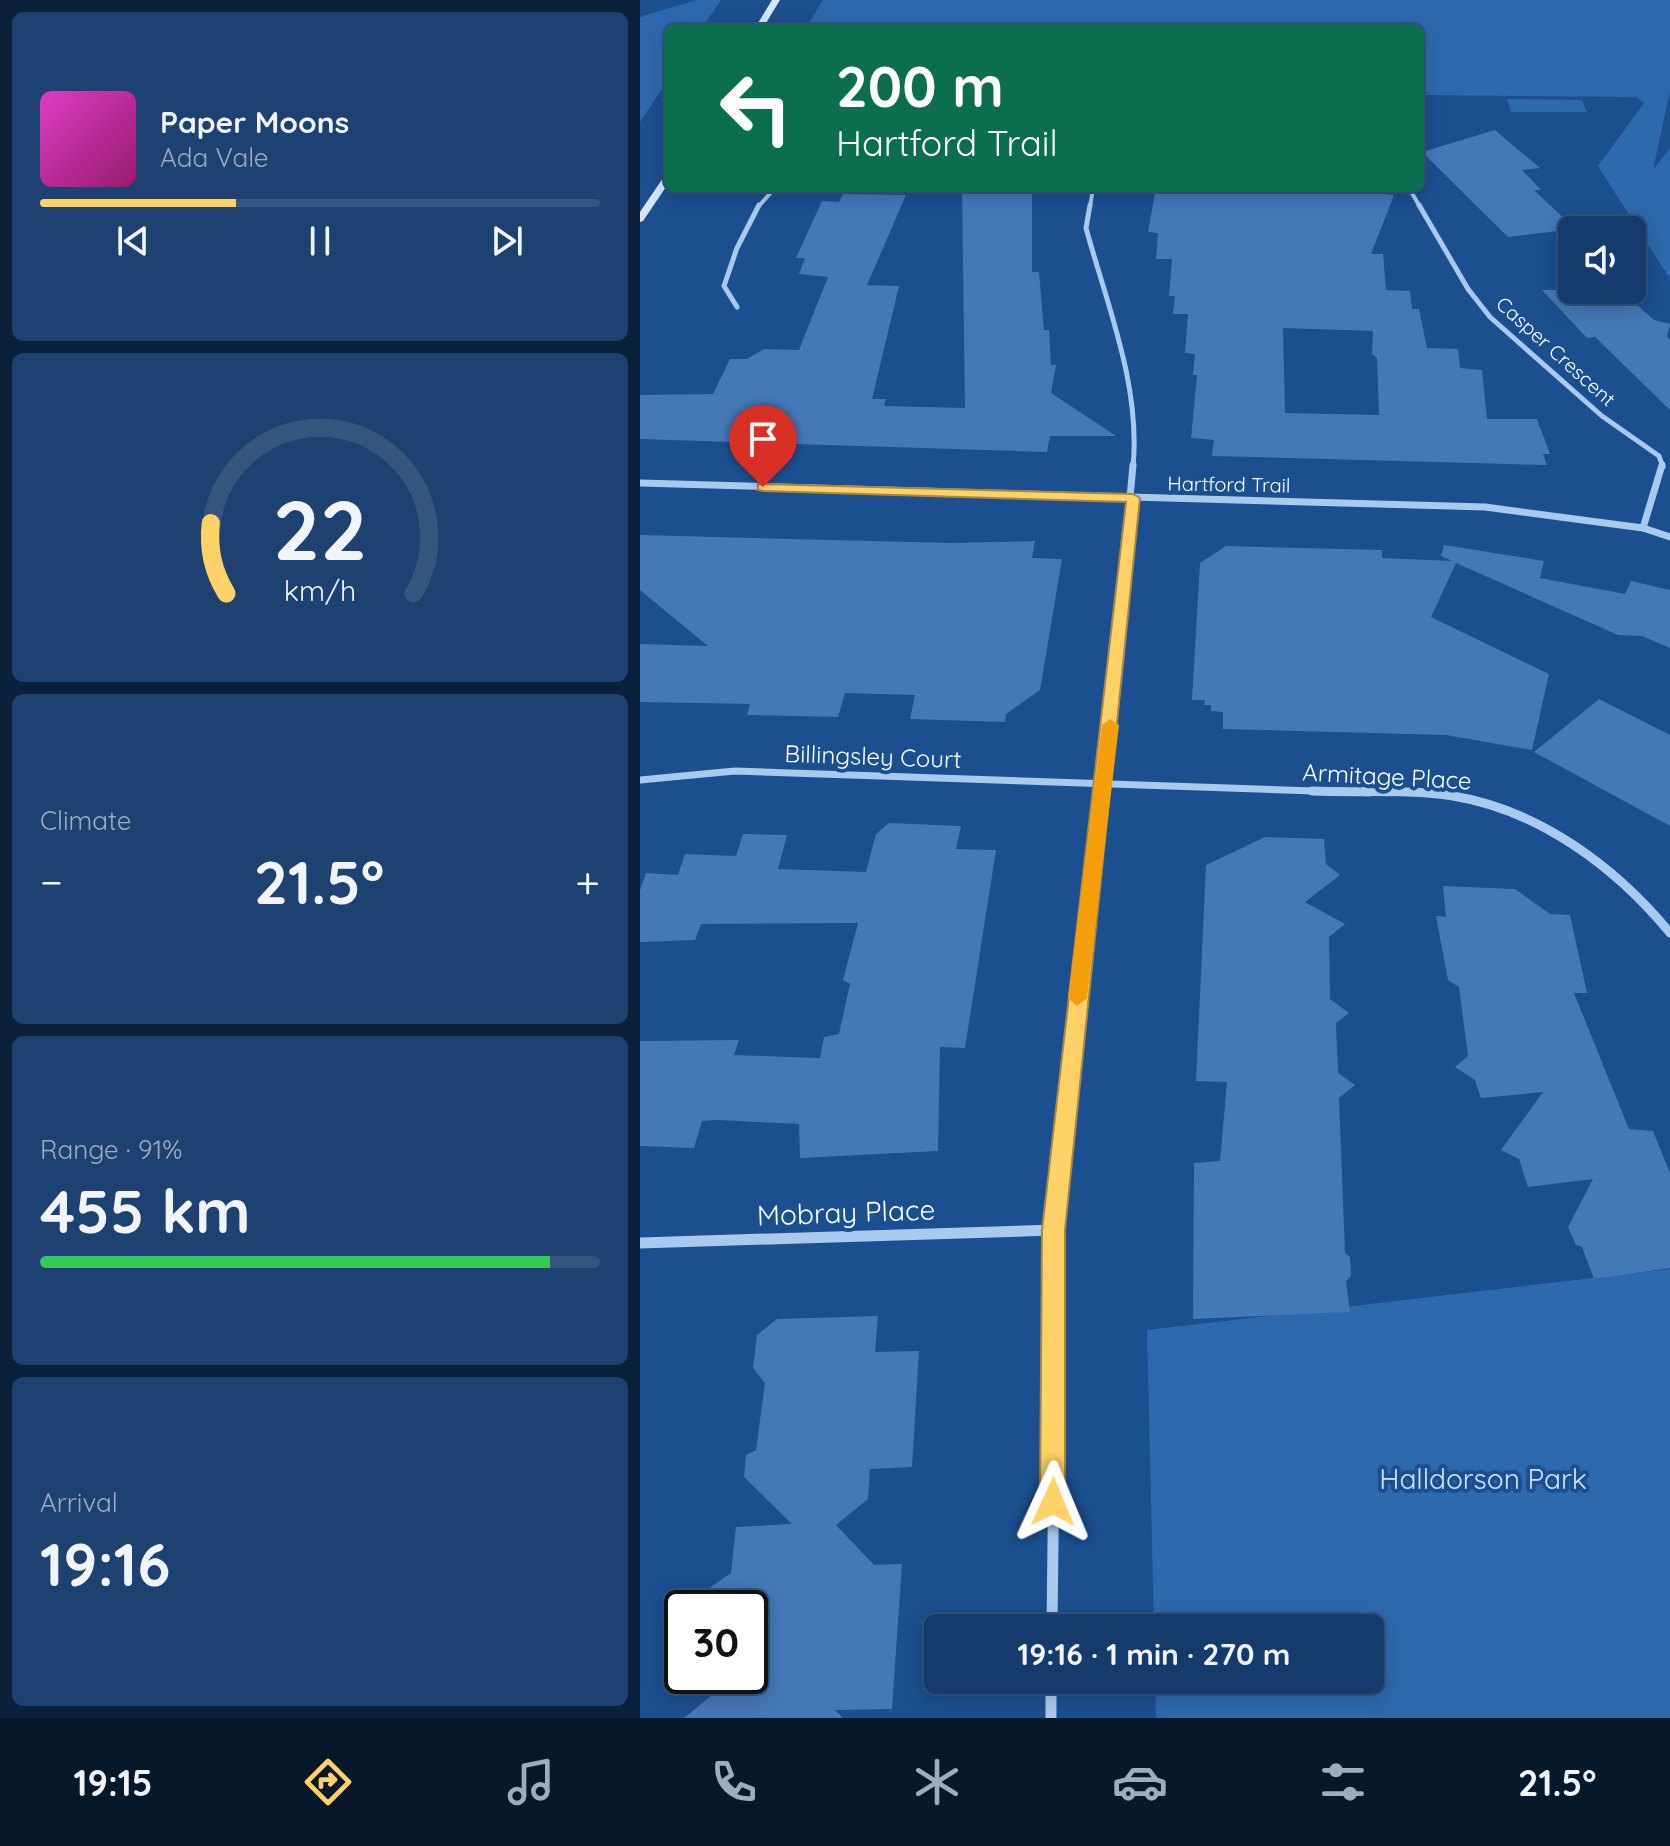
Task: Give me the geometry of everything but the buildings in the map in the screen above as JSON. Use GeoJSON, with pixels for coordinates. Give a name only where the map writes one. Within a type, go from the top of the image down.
{"type":"FeatureCollection","features":[{"type":"Feature","properties":{"kind":"main road"},"geometry":{"type":"LineString","coordinates":[[761,24],[776,0]]}},
{"type":"Feature","properties":{"kind":"main road"},"geometry":{"type":"LineString","coordinates":[[640,219],[664,183]]}},
{"type":"Feature","properties":{"kind":"street"},"geometry":{"type":"LineString","coordinates":[[737,307],[724,286],[727,272],[763,200],[771,192]]}},
{"type":"Feature","properties":{"kind":"street"},"geometry":{"type":"LineString","coordinates":[[1052,1614],[1054,1230],[1104,783],[1133,498],[1136,436],[1131,394],[1086,228],[1092,192]]}},
{"type":"Feature","properties":{"kind":"street","name":"Casper Crescent"},"geometry":{"type":"LineString","coordinates":[[1411,192],[1468,289],[1490,317],[1602,416],[1659,456],[1663,468],[1643,528]]}},
{"type":"Feature","properties":{"kind":"street","name":"Hartford Trail"},"geometry":{"type":"LineString","coordinates":[[640,483],[1485,507],[1643,528],[1670,537]]}},
{"type":"Feature","properties":{"kind":"street","name":"Billingsley Court"},"geometry":{"type":"LineString","coordinates":[[640,780],[735,771],[1104,783]]}},
{"type":"Feature","properties":{"kind":"street","name":"Armitage Place"},"geometry":{"type":"LineString","coordinates":[[1104,783],[1452,796],[1483,802],[1507,810],[1614,871],[1648,902],[1670,933]]}},
{"type":"Feature","properties":{"kind":"street","name":"Mobray Place"},"geometry":{"type":"LineString","coordinates":[[640,1243],[1054,1230]]}},
{"type":"Feature","properties":{"kind":"street"},"geometry":{"type":"LineString","coordinates":[[1051,1694],[1051,1718]]}},
{"type":"Feature","properties":{"kind":"green space"},"geometry":{"type":"Polygon","coordinates":[[[697,0],[721,0],[705,24],[664,24],[664,86],[640,122],[640,17],[697,0]]]}},
{"type":"Feature","properties":{"kind":"green space"},"geometry":{"type":"Polygon","coordinates":[[[823,0],[1670,0],[1670,91],[1653,170],[1670,148],[1670,279],[1646,241],[1646,216],[1630,216],[1598,166],[1644,103],[1636,97],[1424,95],[1424,24],[808,24],[823,0]]]}},
{"type":"Feature","properties":{"kind":"green space"},"geometry":{"type":"Polygon","coordinates":[[[1507,99],[1582,100],[1587,112],[1511,112],[1507,99]]]}},
{"type":"Feature","properties":{"kind":"green space","name":"Halldorson Park"},"geometry":{"type":"Polygon","coordinates":[[[1670,1269],[1670,1718],[1156,1718],[1155,1694],[1384,1694],[1384,1614],[1154,1614],[1147,1330],[1670,1269]]]}},
{"type":"Feature","properties":{"kind":"slow traffic"},"geometry":{"type":"LineString","coordinates":[[1077,998],[1110,725]]}},
{"type":"Feature","properties":{"kind":"route"},"geometry":{"type":"LineString","coordinates":[[763,487],[1133,498],[1054,1230],[1053,1502]]}}]}
